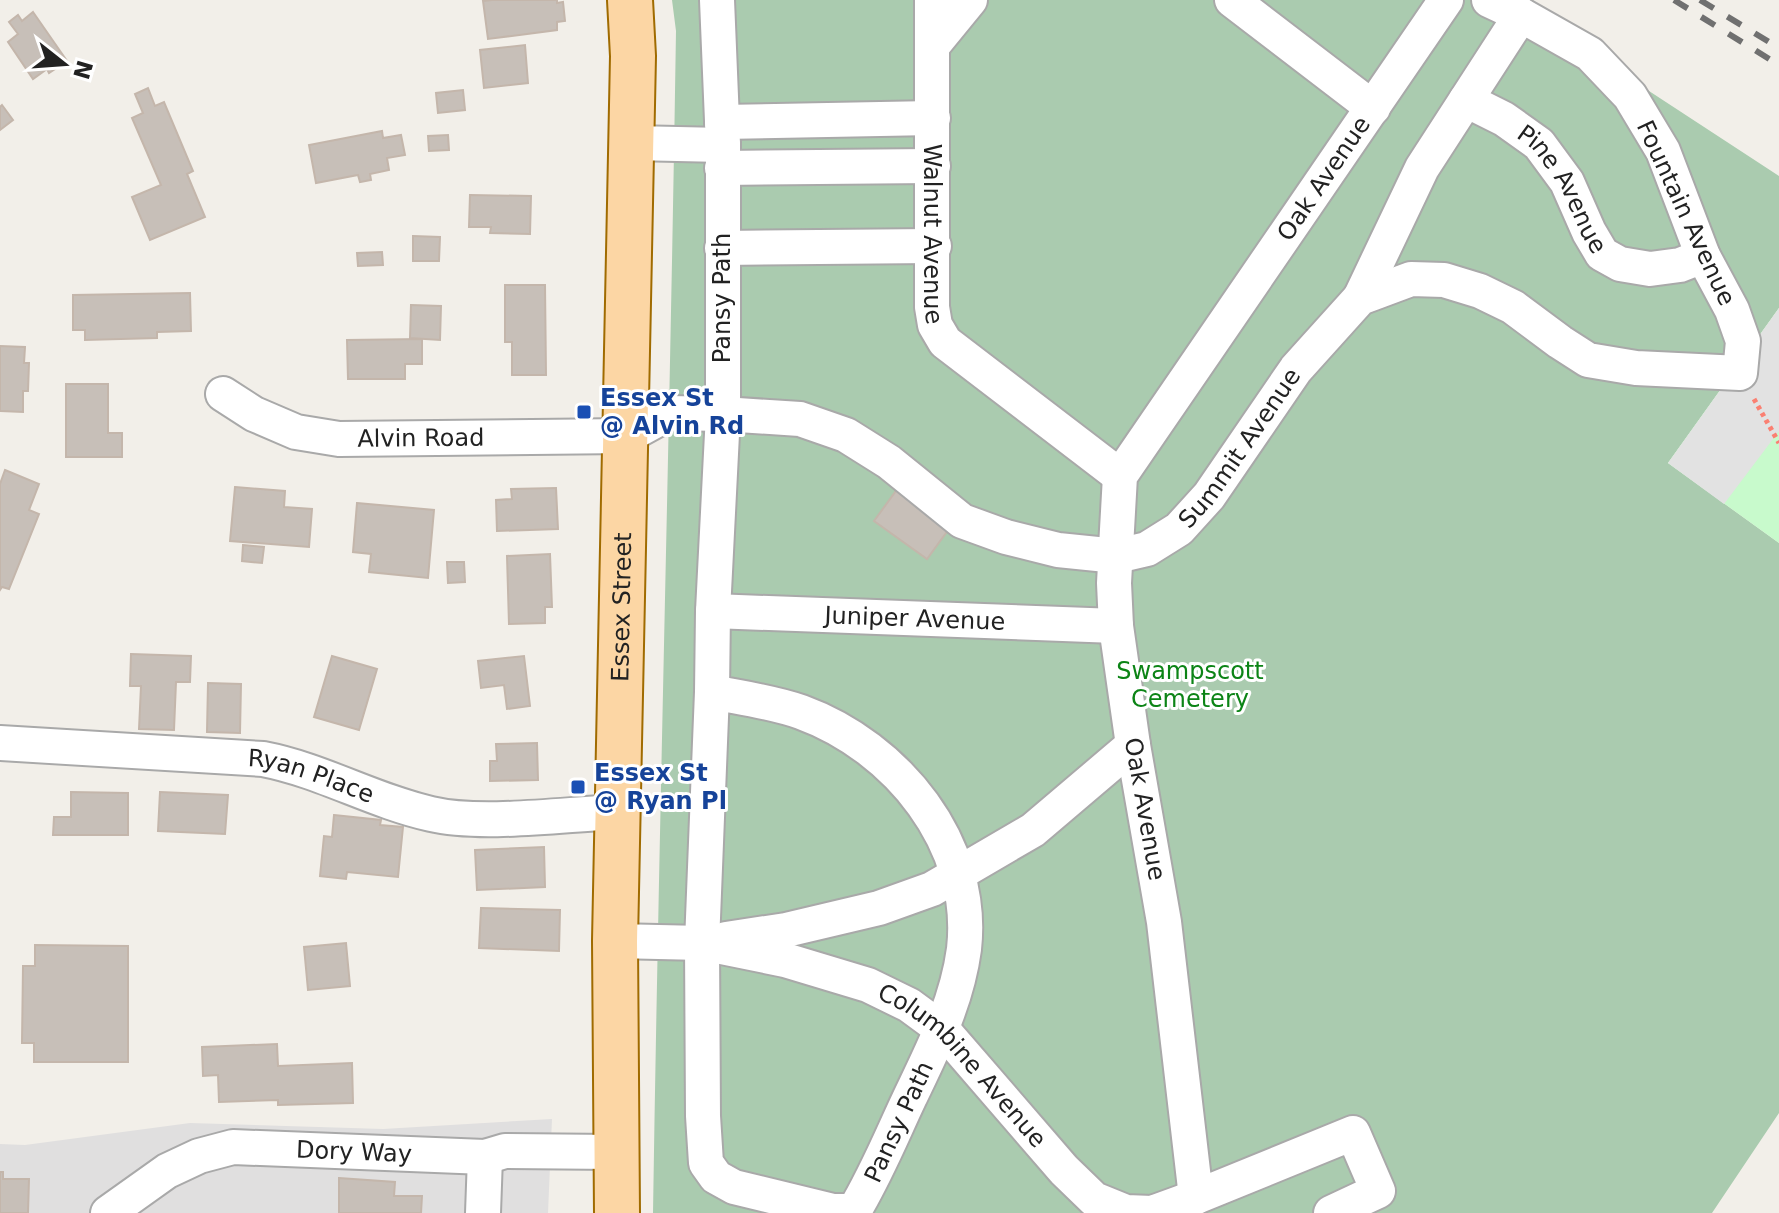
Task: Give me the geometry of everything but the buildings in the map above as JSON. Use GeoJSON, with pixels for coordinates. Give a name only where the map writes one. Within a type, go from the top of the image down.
{"type":"FeatureCollection","features":[{"type":"Feature","properties":{"kind":"main road","name":"Essex Street"},"geometry":{"type":"LineString","coordinates":[[617,1213],[615,941],[632,143],[630,0]]}},
{"type":"Feature","properties":{"kind":"street","name":"Pansy Path"},"geometry":{"type":"LineString","coordinates":[[712,692],[802,712],[852,737],[896,771],[931,812],[958,873],[965,913],[964,949],[943,1030],[869,1186],[854,1211],[833,1211],[734,1187],[716,1177],[706,1163],[702,943],[723,414],[723,145],[717,0]]}},
{"type":"Feature","properties":{"kind":"street","name":"Walnut Avenue"},"geometry":{"type":"LineString","coordinates":[[932,0],[932,307],[935,325],[945,342],[1120,476]]}},
{"type":"Feature","properties":{"kind":"street"},"geometry":{"type":"LineString","coordinates":[[934,44],[970,0]]}},
{"type":"Feature","properties":{"kind":"street"},"geometry":{"type":"LineString","coordinates":[[1232,0],[1373,108]]}},
{"type":"Feature","properties":{"kind":"street","name":"Oak Avenue"},"geometry":{"type":"LineString","coordinates":[[1196,1197],[1164,922],[1116,626],[1114,583],[1120,476],[1446,0]]}},
{"type":"Feature","properties":{"kind":"street","name":"Fountain Avenue"},"geometry":{"type":"LineString","coordinates":[[1489,0],[1590,54],[1630,96],[1663,151],[1703,256],[1732,310],[1743,341],[1740,373]]}},
{"type":"Feature","properties":{"kind":"street"},"geometry":{"type":"LineString","coordinates":[[1360,298],[1422,168],[1521,15]]}},
{"type":"Feature","properties":{"kind":"street","name":"Pine Avenue"},"geometry":{"type":"LineString","coordinates":[[1466,100],[1504,119],[1539,144],[1567,182],[1602,254],[1620,264],[1650,269],[1680,265],[1703,256]]}},
{"type":"Feature","properties":{"kind":"street"},"geometry":{"type":"LineString","coordinates":[[723,145],[933,118]]}},
{"type":"Feature","properties":{"kind":"street"},"geometry":{"type":"LineString","coordinates":[[632,143],[723,145],[933,166]]}},
{"type":"Feature","properties":{"kind":"street"},"geometry":{"type":"LineString","coordinates":[[722,248],[934,246]]}},
{"type":"Feature","properties":{"kind":"street","name":"Summit Avenue"},"geometry":{"type":"LineString","coordinates":[[627,436],[669,413],[800,419],[846,435],[889,462],[962,521],[1006,537],[1058,550],[1117,556],[1147,549],[1179,529],[1209,496],[1296,369],[1360,298],[1411,279],[1444,280],[1480,291],[1513,307],[1588,360],[1636,368],[1740,373]]}},
{"type":"Feature","properties":{"kind":"street","name":"Alvin Road"},"geometry":{"type":"LineString","coordinates":[[223,394],[254,414],[296,432],[339,439],[627,436]]}},
{"type":"Feature","properties":{"kind":"street","name":"Juniper Avenue"},"geometry":{"type":"LineString","coordinates":[[713,611],[1116,626]]}},
{"type":"Feature","properties":{"kind":"street","name":"Ryan Place"},"geometry":{"type":"LineString","coordinates":[[0,743],[263,759],[291,764],[432,815],[461,818],[619,812]]}},
{"type":"Feature","properties":{"kind":"street","name":"Columbine Avenue"},"geometry":{"type":"LineString","coordinates":[[615,941],[702,943],[786,930],[879,908],[932,889],[1033,830],[1133,745]]}},
{"type":"Feature","properties":{"kind":"street","name":"Columbine Avenue"},"geometry":{"type":"LineString","coordinates":[[702,943],[785,960],[868,985],[909,1005],[943,1030],[1064,1170],[1094,1199],[1126,1212],[1152,1213],[1196,1197]]}},
{"type":"Feature","properties":{"kind":"street"},"geometry":{"type":"LineString","coordinates":[[1196,1197],[1353,1133],[1378,1191],[1331,1213]]}},
{"type":"Feature","properties":{"kind":"street","name":"Dory Way"},"geometry":{"type":"LineString","coordinates":[[108,1213],[167,1171],[199,1156],[233,1147],[485,1157],[505,1151],[615,1152]]}},
{"type":"Feature","properties":{"kind":"street"},"geometry":{"type":"LineString","coordinates":[[483,1213],[485,1157]]}},
{"type":"Feature","properties":{"kind":"path"},"geometry":{"type":"LineString","coordinates":[[1740,373],[1779,443]]}},
{"type":"Feature","properties":{"kind":"shaded area"},"geometry":{"type":"Polygon","coordinates":[[[1779,308],[1779,431],[1724,504],[1668,463],[1779,308]]]}},
{"type":"Feature","properties":{"kind":"shaded area"},"geometry":{"type":"Polygon","coordinates":[[[552,1119],[548,1213],[0,1213],[0,1144],[25,1145],[190,1123],[383,1129],[552,1119]]]}},
{"type":"Feature","properties":{"kind":"green space","name":"Swampscott Cemetery"},"geometry":{"type":"Polygon","coordinates":[[[672,0],[1510,0],[1779,176],[1779,308],[1668,463],[1779,543],[1779,1113],[1712,1213],[653,1213],[676,31],[672,0]]]}},
{"type":"Feature","properties":{"kind":"green space"},"geometry":{"type":"Polygon","coordinates":[[[1779,308],[1779,543],[1668,463],[1779,308]]]}},
{"type":"Feature","properties":{"kind":"railway"},"geometry":{"type":"LineString","coordinates":[[1674,0],[1779,65]]}},
{"type":"Feature","properties":{"kind":"railway"},"geometry":{"type":"LineString","coordinates":[[1700,0],[1779,48]]}},
{"type":"Feature","properties":{"kind":"place","name":"Essex St @ Alvin Rd"},"geometry":{"type":"Point","coordinates":[584,412]}},
{"type":"Feature","properties":{"kind":"place","name":"Essex St @ Ryan Pl"},"geometry":{"type":"Point","coordinates":[578,787]}}]}
